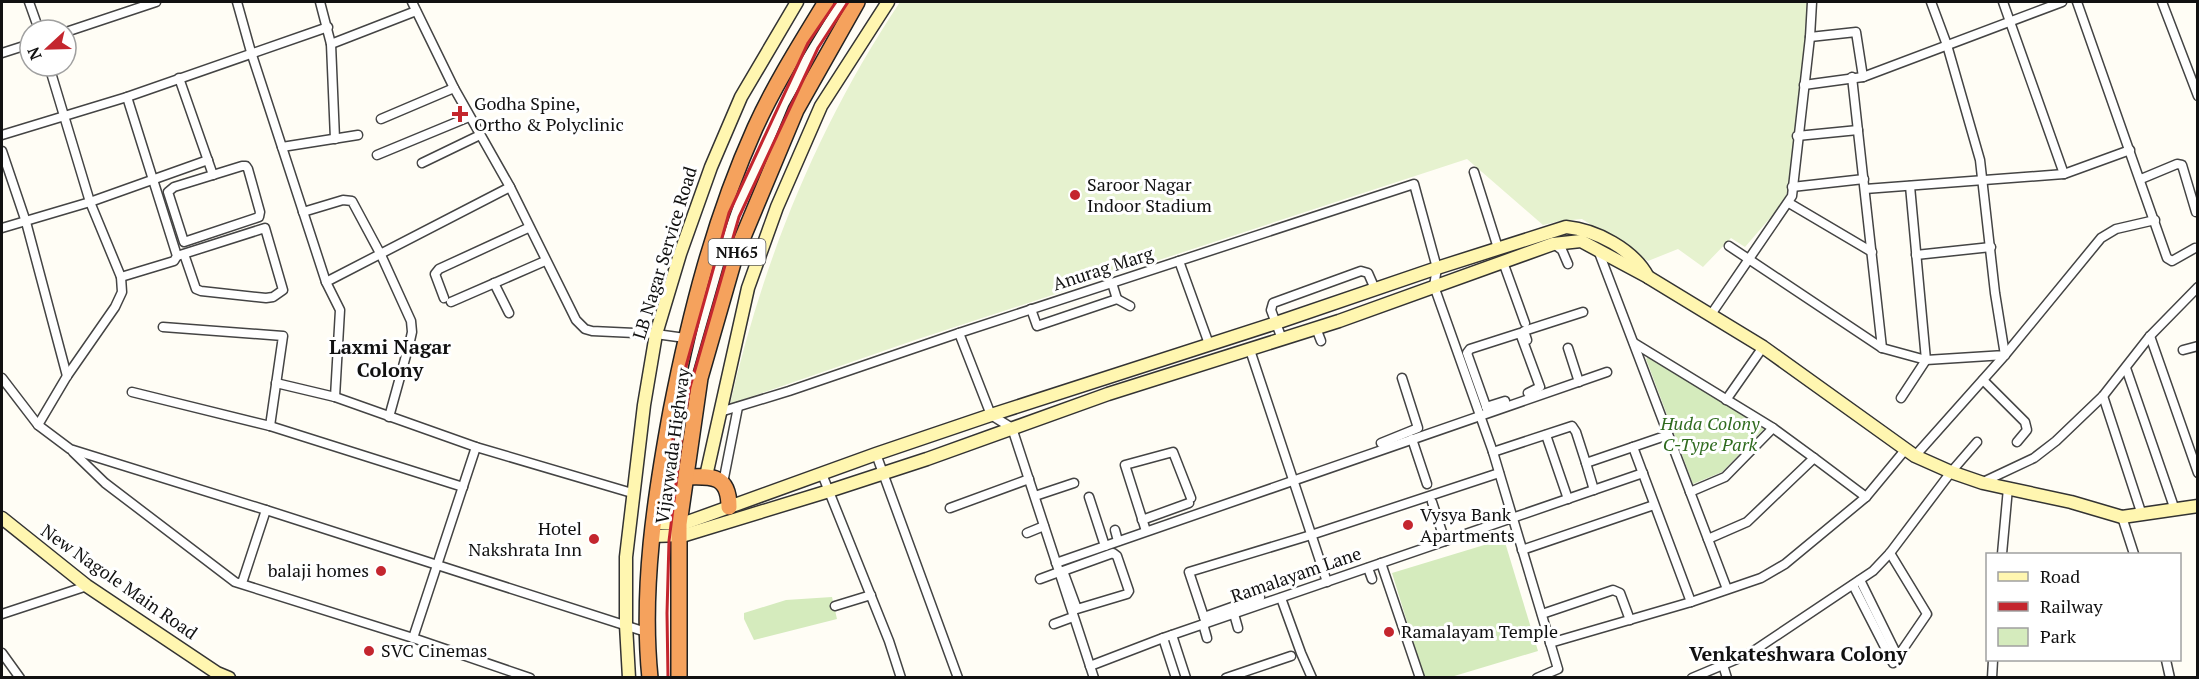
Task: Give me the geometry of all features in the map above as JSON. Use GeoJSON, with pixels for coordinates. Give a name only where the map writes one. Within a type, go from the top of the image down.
{"type":"FeatureCollection","features":[{"type":"Feature","properties":{"kind":"highway","name":"Vijaywada Highway"},"geometry":{"type":"LineString","coordinates":[[650,678],[652,530],[685,338],[709,247],[755,128],[781,77],[826,2]]}},
{"type":"Feature","properties":{"kind":"highway","name":"Vijaywada Highway"},"geometry":{"type":"LineString","coordinates":[[679,678],[679,530],[700,378],[735,256],[796,110],[857,2]]}},
{"type":"Feature","properties":{"kind":"highway"},"geometry":{"type":"LineString","coordinates":[[709,247],[735,256]]}},
{"type":"Feature","properties":{"kind":"highway"},"geometry":{"type":"LineString","coordinates":[[686,477],[706,476],[718,479],[723,483],[729,496],[729,507]]}},
{"type":"Feature","properties":{"kind":"street"},"geometry":{"type":"LineString","coordinates":[[29,2],[35,18]]}},
{"type":"Feature","properties":{"kind":"street"},"geometry":{"type":"LineString","coordinates":[[78,28],[156,2]]}},
{"type":"Feature","properties":{"kind":"street"},"geometry":{"type":"LineString","coordinates":[[237,2],[251,52],[326,282],[340,310],[335,397]]}},
{"type":"Feature","properties":{"kind":"street"},"geometry":{"type":"LineString","coordinates":[[320,2],[332,44],[335,139]]}},
{"type":"Feature","properties":{"kind":"street"},"geometry":{"type":"LineString","coordinates":[[412,2],[469,117],[510,187],[528,228],[576,320],[592,332],[656,334],[685,338]]}},
{"type":"Feature","properties":{"kind":"street","name":"LB Nagar Service Road"},"geometry":{"type":"LineString","coordinates":[[629,678],[626,557],[632,493],[656,334],[680,254],[711,167],[741,97],[796,2]]}},
{"type":"Feature","properties":{"kind":"street"},"geometry":{"type":"LineString","coordinates":[[706,476],[748,288],[777,207],[821,106],[888,2]]}},
{"type":"Feature","properties":{"kind":"street"},"geometry":{"type":"LineString","coordinates":[[1710,316],[1789,203],[1810,37],[1812,2]]}},
{"type":"Feature","properties":{"kind":"street"},"geometry":{"type":"LineString","coordinates":[[1931,2],[1947,45],[1980,160],[2005,355]]}},
{"type":"Feature","properties":{"kind":"street"},"geometry":{"type":"LineString","coordinates":[[2003,2],[2064,174]]}},
{"type":"Feature","properties":{"kind":"street"},"geometry":{"type":"LineString","coordinates":[[1804,85],[1863,77],[2062,2]]}},
{"type":"Feature","properties":{"kind":"street"},"geometry":{"type":"LineString","coordinates":[[2077,2],[2169,260],[2174,260],[2195,248]]}},
{"type":"Feature","properties":{"kind":"street"},"geometry":{"type":"LineString","coordinates":[[2162,2],[2194,75],[2198,96]]}},
{"type":"Feature","properties":{"kind":"street"},"geometry":{"type":"LineString","coordinates":[[332,44],[416,11]]}},
{"type":"Feature","properties":{"kind":"street"},"geometry":{"type":"LineString","coordinates":[[2,135],[127,97],[251,52],[329,29]]}},
{"type":"Feature","properties":{"kind":"street"},"geometry":{"type":"LineString","coordinates":[[1810,37],[1856,32],[1863,77]]}},
{"type":"Feature","properties":{"kind":"street"},"geometry":{"type":"LineString","coordinates":[[2,53],[18,48]]}},
{"type":"Feature","properties":{"kind":"street"},"geometry":{"type":"LineString","coordinates":[[1852,77],[1882,348]]}},
{"type":"Feature","properties":{"kind":"street"},"geometry":{"type":"LineString","coordinates":[[38,426],[67,376],[115,307],[122,292],[121,277],[90,202],[52,78]]}},
{"type":"Feature","properties":{"kind":"street"},"geometry":{"type":"LineString","coordinates":[[179,78],[213,175]]}},
{"type":"Feature","properties":{"kind":"street"},"geometry":{"type":"LineString","coordinates":[[381,119],[454,88]]}},
{"type":"Feature","properties":{"kind":"street"},"geometry":{"type":"LineString","coordinates":[[121,277],[174,261],[181,255],[265,228],[283,290],[273,297],[266,298],[196,289],[181,255],[153,180],[127,97]]}},
{"type":"Feature","properties":{"kind":"street"},"geometry":{"type":"LineString","coordinates":[[377,155],[469,117]]}},
{"type":"Feature","properties":{"kind":"street"},"geometry":{"type":"LineString","coordinates":[[1797,136],[1858,130]]}},
{"type":"Feature","properties":{"kind":"street"},"geometry":{"type":"LineString","coordinates":[[282,147],[358,135]]}},
{"type":"Feature","properties":{"kind":"street"},"geometry":{"type":"LineString","coordinates":[[422,163],[480,135]]}},
{"type":"Feature","properties":{"kind":"street"},"geometry":{"type":"LineString","coordinates":[[1865,189],[1984,182],[2064,174],[2130,150]]}},
{"type":"Feature","properties":{"kind":"street"},"geometry":{"type":"LineString","coordinates":[[2,151],[26,222],[67,376]]}},
{"type":"Feature","properties":{"kind":"street"},"geometry":{"type":"LineString","coordinates":[[2,228],[90,202],[208,160]]}},
{"type":"Feature","properties":{"kind":"street"},"geometry":{"type":"LineString","coordinates":[[2140,179],[2182,165],[2196,212]]}},
{"type":"Feature","properties":{"kind":"street"},"geometry":{"type":"LineString","coordinates":[[246,166],[260,212],[259,217],[184,242],[167,195],[170,189],[174,188],[246,166]]}},
{"type":"Feature","properties":{"kind":"street"},"geometry":{"type":"LineString","coordinates":[[1474,172],[1498,248]]}},
{"type":"Feature","properties":{"kind":"street"},"geometry":{"type":"LineString","coordinates":[[170,174],[174,188]]}},
{"type":"Feature","properties":{"kind":"street"},"geometry":{"type":"LineString","coordinates":[[1792,187],[1864,179]]}},
{"type":"Feature","properties":{"kind":"street","name":"Anurag Marg"},"geometry":{"type":"LineString","coordinates":[[720,412],[1414,184],[1437,268]]}},
{"type":"Feature","properties":{"kind":"street"},"geometry":{"type":"LineString","coordinates":[[1901,398],[1926,360],[1910,186]]}},
{"type":"Feature","properties":{"kind":"street"},"geometry":{"type":"LineString","coordinates":[[326,282],[510,187]]}},
{"type":"Feature","properties":{"kind":"street"},"geometry":{"type":"LineString","coordinates":[[303,212],[343,200],[352,201],[381,255],[411,321],[412,332],[389,417]]}},
{"type":"Feature","properties":{"kind":"street"},"geometry":{"type":"LineString","coordinates":[[1789,203],[1872,252]]}},
{"type":"Feature","properties":{"kind":"street"},"geometry":{"type":"LineString","coordinates":[[1550,643],[1690,602],[1761,578],[1785,564],[1866,497],[1983,380],[2107,233],[2155,220]]}},
{"type":"Feature","properties":{"kind":"street"},"geometry":{"type":"LineString","coordinates":[[652,530],[679,530],[761,513],[829,491],[1149,381],[1316,328],[1503,262],[1551,238],[1566,227],[1593,232],[1625,251],[1642,265],[1648,276]]}},
{"type":"Feature","properties":{"kind":"street"},"geometry":{"type":"LineString","coordinates":[[528,228],[439,269],[435,274],[436,279],[448,300],[545,261]]}},
{"type":"Feature","properties":{"kind":"street"},"geometry":{"type":"LineString","coordinates":[[1551,238],[1562,250],[1568,264]]}},
{"type":"Feature","properties":{"kind":"street"},"geometry":{"type":"LineString","coordinates":[[679,530],[757,496],[1144,364],[1276,323],[1498,248],[1551,238],[1581,241],[1648,276],[1763,347],[1910,453],[1951,472],[1983,483],[2122,517],[2198,506]]}},
{"type":"Feature","properties":{"kind":"street"},"geometry":{"type":"LineString","coordinates":[[1729,246],[1882,348],[1926,360],[2005,355]]}},
{"type":"Feature","properties":{"kind":"street"},"geometry":{"type":"LineString","coordinates":[[1916,255],[1991,247]]}},
{"type":"Feature","properties":{"kind":"street"},"geometry":{"type":"LineString","coordinates":[[1598,249],[1727,589]]}},
{"type":"Feature","properties":{"kind":"street"},"geometry":{"type":"LineString","coordinates":[[1179,261],[1209,344]]}},
{"type":"Feature","properties":{"kind":"street"},"geometry":{"type":"LineString","coordinates":[[1503,262],[1525,323]]}},
{"type":"Feature","properties":{"kind":"street"},"geometry":{"type":"LineString","coordinates":[[1437,268],[1434,286],[1485,412]]}},
{"type":"Feature","properties":{"kind":"street"},"geometry":{"type":"LineString","coordinates":[[1282,339],[1271,310],[1273,303],[1358,272],[1368,273],[1375,289]]}},
{"type":"Feature","properties":{"kind":"street"},"geometry":{"type":"LineString","coordinates":[[494,283],[509,313]]}},
{"type":"Feature","properties":{"kind":"street"},"geometry":{"type":"LineString","coordinates":[[1112,283],[1118,299],[1130,306]]}},
{"type":"Feature","properties":{"kind":"street"},"geometry":{"type":"LineString","coordinates":[[1983,483],[2034,458],[2056,441],[2103,396],[2150,336],[2198,287]]}},
{"type":"Feature","properties":{"kind":"street"},"geometry":{"type":"LineString","coordinates":[[1031,309],[1037,327],[1118,299]]}},
{"type":"Feature","properties":{"kind":"street"},"geometry":{"type":"LineString","coordinates":[[1544,393],[1524,331],[1582,312]]}},
{"type":"Feature","properties":{"kind":"street"},"geometry":{"type":"LineString","coordinates":[[162,327],[283,336],[270,426]]}},
{"type":"Feature","properties":{"kind":"street"},"geometry":{"type":"LineString","coordinates":[[1316,328],[1321,341]]}},
{"type":"Feature","properties":{"kind":"street"},"geometry":{"type":"LineString","coordinates":[[959,333],[991,416],[1012,428],[1094,678]]}},
{"type":"Feature","properties":{"kind":"street"},"geometry":{"type":"LineString","coordinates":[[1485,412],[1539,389],[1520,333],[1467,351],[1485,412],[1499,473],[1558,669],[1537,678]]}},
{"type":"Feature","properties":{"kind":"street"},"geometry":{"type":"LineString","coordinates":[[2150,336],[2198,473]]}},
{"type":"Feature","properties":{"kind":"street"},"geometry":{"type":"LineString","coordinates":[[1634,343],[1773,428],[1866,497]]}},
{"type":"Feature","properties":{"kind":"street"},"geometry":{"type":"LineString","coordinates":[[2183,350],[2198,346]]}},
{"type":"Feature","properties":{"kind":"street"},"geometry":{"type":"LineString","coordinates":[[1726,400],[1763,347]]}},
{"type":"Feature","properties":{"kind":"street"},"geometry":{"type":"LineString","coordinates":[[1568,348],[1579,382]]}},
{"type":"Feature","properties":{"kind":"street"},"geometry":{"type":"LineString","coordinates":[[1250,350],[1327,582]]}},
{"type":"Feature","properties":{"kind":"street"},"geometry":{"type":"LineString","coordinates":[[1144,364],[1149,381]]}},
{"type":"Feature","properties":{"kind":"street"},"geometry":{"type":"LineString","coordinates":[[2127,368],[2175,510]]}},
{"type":"Feature","properties":{"kind":"street"},"geometry":{"type":"LineString","coordinates":[[1386,443],[1412,439],[1485,412],[1607,372]]}},
{"type":"Feature","properties":{"kind":"street"},"geometry":{"type":"LineString","coordinates":[[2,378],[38,426],[70,449],[105,483],[235,582],[413,638],[530,678]]}},
{"type":"Feature","properties":{"kind":"street"},"geometry":{"type":"LineString","coordinates":[[1040,579],[1058,567],[1079,560],[1113,553],[1116,554],[1129,591],[1127,594],[1077,609],[1063,571],[1079,560],[1105,546],[1293,480],[1418,428],[1402,378]]}},
{"type":"Feature","properties":{"kind":"street"},"geometry":{"type":"LineString","coordinates":[[1983,380],[2025,422],[2027,430],[2017,442]]}},
{"type":"Feature","properties":{"kind":"street"},"geometry":{"type":"LineString","coordinates":[[276,383],[335,397],[476,447],[632,493]]}},
{"type":"Feature","properties":{"kind":"street"},"geometry":{"type":"LineString","coordinates":[[132,392],[270,426],[463,487]]}},
{"type":"Feature","properties":{"kind":"street"},"geometry":{"type":"LineString","coordinates":[[2103,396],[2142,515]]}},
{"type":"Feature","properties":{"kind":"street"},"geometry":{"type":"LineString","coordinates":[[723,483],[738,407]]}},
{"type":"Feature","properties":{"kind":"street"},"geometry":{"type":"LineString","coordinates":[[1493,452],[1572,426],[1576,432],[1594,490]]}},
{"type":"Feature","properties":{"kind":"street"},"geometry":{"type":"LineString","coordinates":[[1690,492],[1725,477],[1773,428]]}},
{"type":"Feature","properties":{"kind":"street"},"geometry":{"type":"LineString","coordinates":[[1546,435],[1568,500]]}},
{"type":"Feature","properties":{"kind":"street"},"geometry":{"type":"LineString","coordinates":[[1586,463],[1668,435]]}},
{"type":"Feature","properties":{"kind":"street"},"geometry":{"type":"LineString","coordinates":[[1412,439],[1426,484]]}},
{"type":"Feature","properties":{"kind":"street"},"geometry":{"type":"LineString","coordinates":[[1692,678],[1749,654],[1857,582],[1890,553],[1951,472],[1977,442]]}},
{"type":"Feature","properties":{"kind":"street"},"geometry":{"type":"LineString","coordinates":[[413,638],[476,447]]}},
{"type":"Feature","properties":{"kind":"street"},"geometry":{"type":"LineString","coordinates":[[1632,447],[1690,602]]}},
{"type":"Feature","properties":{"kind":"street"},"geometry":{"type":"LineString","coordinates":[[70,449],[649,634]]}},
{"type":"Feature","properties":{"kind":"street"},"geometry":{"type":"LineString","coordinates":[[1146,531],[1125,468],[1126,464],[1173,452],[1188,502],[1188,518]]}},
{"type":"Feature","properties":{"kind":"street"},"geometry":{"type":"LineString","coordinates":[[876,454],[958,678]]}},
{"type":"Feature","properties":{"kind":"street"},"geometry":{"type":"LineString","coordinates":[[1708,539],[1747,522],[1814,458]]}},
{"type":"Feature","properties":{"kind":"street"},"geometry":{"type":"LineString","coordinates":[[1207,638],[1189,572],[1311,535],[1499,473]]}},
{"type":"Feature","properties":{"kind":"street","name":"Ramalayam Lane"},"geometry":{"type":"LineString","coordinates":[[1090,666],[1247,605],[1281,598],[1643,473]]}},
{"type":"Feature","properties":{"kind":"street"},"geometry":{"type":"LineString","coordinates":[[822,474],[890,641],[901,678]]}},
{"type":"Feature","properties":{"kind":"street"},"geometry":{"type":"LineString","coordinates":[[950,508],[1029,479]]}},
{"type":"Feature","properties":{"kind":"street"},"geometry":{"type":"LineString","coordinates":[[1035,496],[1074,483]]}},
{"type":"Feature","properties":{"kind":"street"},"geometry":{"type":"LineString","coordinates":[[2002,553],[2008,488]]}},
{"type":"Feature","properties":{"kind":"street"},"geometry":{"type":"LineString","coordinates":[[757,496],[761,513]]}},
{"type":"Feature","properties":{"kind":"street"},"geometry":{"type":"LineString","coordinates":[[1089,497],[1105,546]]}},
{"type":"Feature","properties":{"kind":"street"},"geometry":{"type":"LineString","coordinates":[[1142,520],[1188,502]]}},
{"type":"Feature","properties":{"kind":"street"},"geometry":{"type":"LineString","coordinates":[[1432,502],[1445,542]]}},
{"type":"Feature","properties":{"kind":"street"},"geometry":{"type":"LineString","coordinates":[[1522,550],[1654,505]]}},
{"type":"Feature","properties":{"kind":"street"},"geometry":{"type":"LineString","coordinates":[[242,583],[266,510]]}},
{"type":"Feature","properties":{"kind":"street"},"geometry":{"type":"LineString","coordinates":[[2122,517],[2133,553]]}},
{"type":"Feature","properties":{"kind":"street","name":"New Nagole Main Road"},"geometry":{"type":"LineString","coordinates":[[2,518],[87,586],[217,673],[229,678]]}},
{"type":"Feature","properties":{"kind":"street"},"geometry":{"type":"LineString","coordinates":[[1027,533],[1044,526]]}},
{"type":"Feature","properties":{"kind":"street"},"geometry":{"type":"LineString","coordinates":[[1115,530],[1118,541]]}},
{"type":"Feature","properties":{"kind":"street"},"geometry":{"type":"LineString","coordinates":[[1857,582],[1896,653],[1901,652],[1927,614],[1890,553]]}},
{"type":"Feature","properties":{"kind":"street"},"geometry":{"type":"LineString","coordinates":[[1381,563],[1420,678]]}},
{"type":"Feature","properties":{"kind":"street"},"geometry":{"type":"LineString","coordinates":[[1368,568],[1372,579]]}},
{"type":"Feature","properties":{"kind":"street"},"geometry":{"type":"LineString","coordinates":[[1857,582],[1893,663]]}},
{"type":"Feature","properties":{"kind":"street"},"geometry":{"type":"LineString","coordinates":[[2,614],[87,586]]}},
{"type":"Feature","properties":{"kind":"street"},"geometry":{"type":"LineString","coordinates":[[1542,614],[1613,590],[1620,593],[1630,620]]}},
{"type":"Feature","properties":{"kind":"street"},"geometry":{"type":"LineString","coordinates":[[834,606],[871,595]]}},
{"type":"Feature","properties":{"kind":"street"},"geometry":{"type":"LineString","coordinates":[[1247,605],[1260,597]]}},
{"type":"Feature","properties":{"kind":"street"},"geometry":{"type":"LineString","coordinates":[[1281,598],[1312,678]]}},
{"type":"Feature","properties":{"kind":"street"},"geometry":{"type":"LineString","coordinates":[[1231,612],[1238,628]]}},
{"type":"Feature","properties":{"kind":"street"},"geometry":{"type":"LineString","coordinates":[[1054,624],[1073,616]]}},
{"type":"Feature","properties":{"kind":"street"},"geometry":{"type":"LineString","coordinates":[[1167,637],[1176,678]]}},
{"type":"Feature","properties":{"kind":"street"},"geometry":{"type":"LineString","coordinates":[[1167,637],[1186,678]]}},
{"type":"Feature","properties":{"kind":"street"},"geometry":{"type":"LineString","coordinates":[[2,653],[20,678]]}},
{"type":"Feature","properties":{"kind":"street"},"geometry":{"type":"LineString","coordinates":[[1226,678],[1291,657]]}},
{"type":"Feature","properties":{"kind":"street"},"geometry":{"type":"LineString","coordinates":[[1992,678],[1993,661]]}},
{"type":"Feature","properties":{"kind":"street"},"geometry":{"type":"LineString","coordinates":[[2166,661],[2170,678]]}},
{"type":"Feature","properties":{"kind":"street"},"geometry":{"type":"LineString","coordinates":[[1723,665],[1727,678]]}},
{"type":"Feature","properties":{"kind":"green space","name":"Saroor Nagar Indoor Stadium"},"geometry":{"type":"Polygon","coordinates":[[[900,2],[1809,2],[1808,38],[1789,188],[1783,203],[1745,247],[1731,238],[1703,267],[1678,249],[1648,261],[1582,219],[1543,225],[1467,159],[912,341],[730,404],[759,298],[797,195],[843,96],[900,2]]]}},
{"type":"Feature","properties":{"kind":"green space","name":"Huda Colony C-Type Park"},"geometry":{"type":"Polygon","coordinates":[[[1651,355],[1764,429],[1722,472],[1693,484],[1646,359],[1651,355]]]}},
{"type":"Feature","properties":{"kind":"green space"},"geometry":{"type":"Polygon","coordinates":[[[1504,539],[1538,651],[1451,677],[1424,677],[1392,573],[1504,539]]]}},
{"type":"Feature","properties":{"kind":"green space"},"geometry":{"type":"Polygon","coordinates":[[[832,597],[837,619],[754,640],[744,619],[744,613],[786,600],[832,597]]]}},
{"type":"Feature","properties":{"kind":"railway"},"geometry":{"type":"LineString","coordinates":[[676,419],[681,384],[729,213],[808,43],[836,2]]}},
{"type":"Feature","properties":{"kind":"railway"},"geometry":{"type":"LineString","coordinates":[[668,678],[669,541],[690,387],[739,217],[818,48],[848,2]]}},
{"type":"Feature","properties":{"kind":"railway"},"geometry":{"type":"LineString","coordinates":[[667,484],[673,439]]}},
{"type":"Feature","properties":{"kind":"place","name":"Godha Spine, Ortho & Polyclinic"},"geometry":{"type":"Point","coordinates":[460,114]}},
{"type":"Feature","properties":{"kind":"place","name":"Saroor Nagar Indoor Stadium"},"geometry":{"type":"Point","coordinates":[1075,195]}},
{"type":"Feature","properties":{"kind":"place","name":"Vysya Bank Apartments"},"geometry":{"type":"Point","coordinates":[1408,525]}},
{"type":"Feature","properties":{"kind":"place","name":"Hotel Nakshrata Inn"},"geometry":{"type":"Point","coordinates":[594,539]}},
{"type":"Feature","properties":{"kind":"place","name":"balaji homes"},"geometry":{"type":"Point","coordinates":[381,571]}},
{"type":"Feature","properties":{"kind":"place","name":"Ramalayam Temple"},"geometry":{"type":"Point","coordinates":[1389,632]}},
{"type":"Feature","properties":{"kind":"place","name":"SVC Cinemas"},"geometry":{"type":"Point","coordinates":[369,651]}},
{"type":"Feature","properties":{"kind":"district","name":"Laxmi Nagar Colony"},"geometry":{"type":"Point","coordinates":[390,358]}},
{"type":"Feature","properties":{"kind":"district","name":"Venkateshwara Colony"},"geometry":{"type":"Point","coordinates":[1798,654]}}]}
